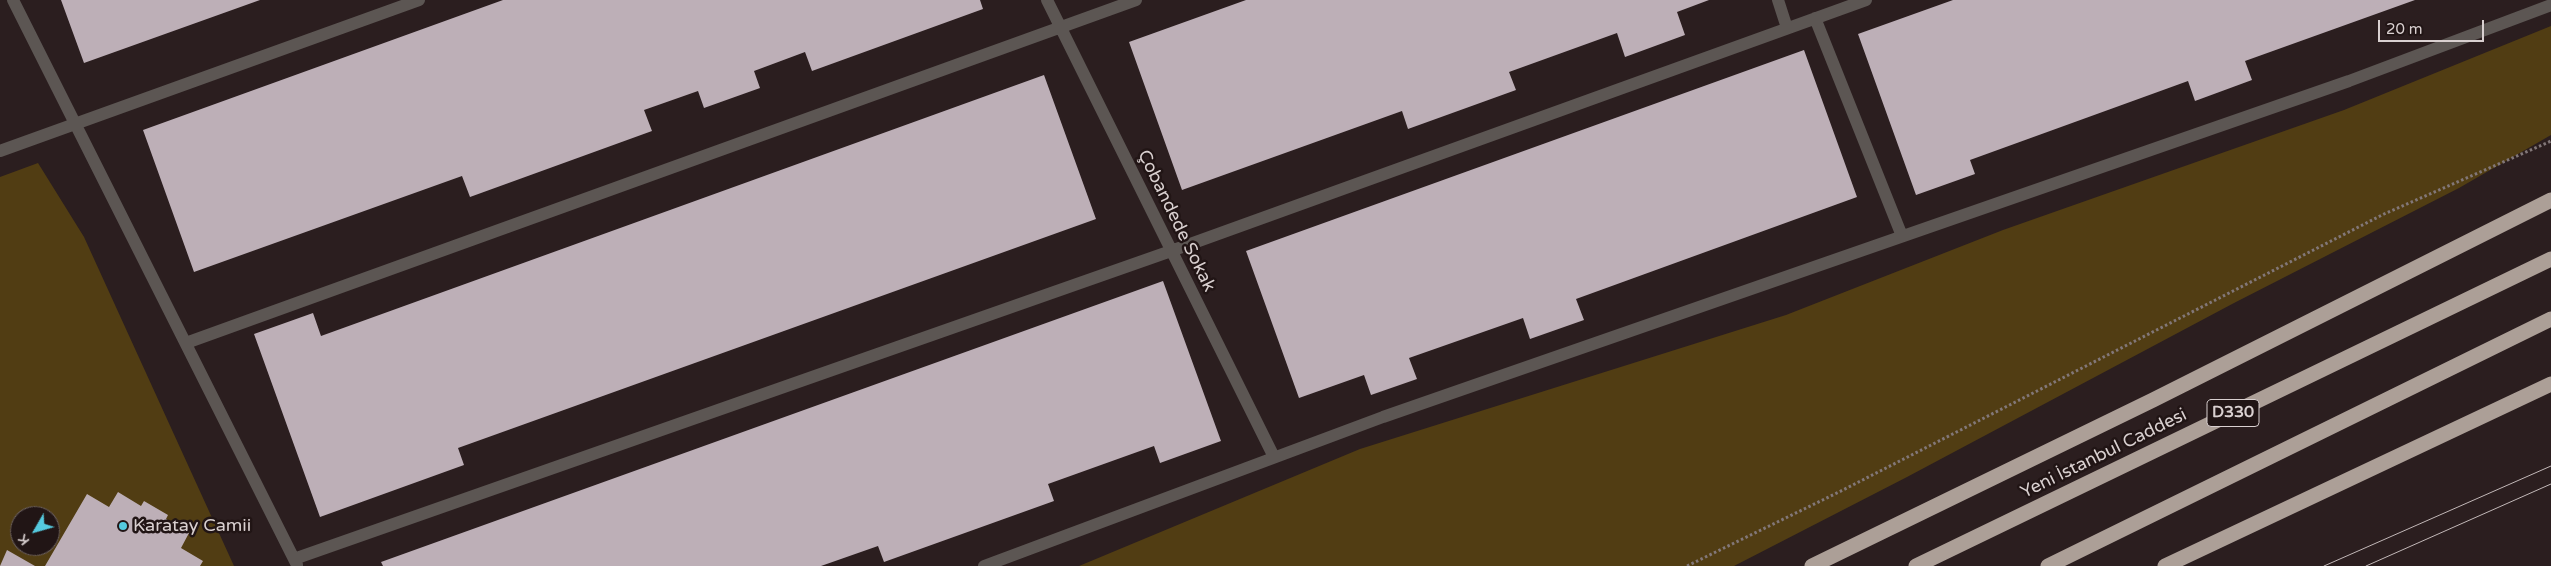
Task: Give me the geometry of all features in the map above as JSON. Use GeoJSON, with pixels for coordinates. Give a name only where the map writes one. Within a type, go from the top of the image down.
{"type":"FeatureCollection","features":[{"type":"Feature","properties":{"kind":"highway"},"geometry":{"type":"LineString","coordinates":[[1812,566],[2179,386],[2551,200]]}},
{"type":"Feature","properties":{"kind":"highway","name":"Yeni İstanbul Caddesi"},"geometry":{"type":"LineString","coordinates":[[1916,566],[2551,259]]}},
{"type":"Feature","properties":{"kind":"highway"},"geometry":{"type":"LineString","coordinates":[[2048,566],[2551,319]]}},
{"type":"Feature","properties":{"kind":"highway"},"geometry":{"type":"LineString","coordinates":[[2165,566],[2551,384]]}},
{"type":"Feature","properties":{"kind":"street"},"geometry":{"type":"LineString","coordinates":[[13,0],[295,562],[1866,0]]}},
{"type":"Feature","properties":{"kind":"street"},"geometry":{"type":"LineString","coordinates":[[0,150],[420,0]]}},
{"type":"Feature","properties":{"kind":"street","name":"Çobandede Sokak"},"geometry":{"type":"LineString","coordinates":[[1047,0],[1274,458]]}},
{"type":"Feature","properties":{"kind":"street"},"geometry":{"type":"LineString","coordinates":[[186,343],[1136,0]]}},
{"type":"Feature","properties":{"kind":"street"},"geometry":{"type":"LineString","coordinates":[[1778,0],[1787,28]]}},
{"type":"Feature","properties":{"kind":"street"},"geometry":{"type":"LineString","coordinates":[[984,566],[1383,417],[2350,81],[2551,5]]}},
{"type":"Feature","properties":{"kind":"street"},"geometry":{"type":"LineString","coordinates":[[1815,18],[1902,236]]}},
{"type":"Feature","properties":{"kind":"path"},"geometry":{"type":"LineString","coordinates":[[1687,566],[1839,492],[2384,214],[2551,141]]}},
{"type":"Feature","properties":{"kind":"shaded area"},"geometry":{"type":"Polygon","coordinates":[[[2551,26],[2551,135],[2459,188],[2234,303],[1907,477],[1734,566],[1079,566],[1360,449],[1786,315],[2003,230],[2344,110],[2551,26]]]}},
{"type":"Feature","properties":{"kind":"shaded area"},"geometry":{"type":"Polygon","coordinates":[[[38,163],[84,237],[234,566],[0,566],[0,177],[38,163]]]}},
{"type":"Feature","properties":{"kind":"building"},"geometry":{"type":"Polygon","coordinates":[[[61,0],[260,0],[84,63],[61,0]]]}},
{"type":"Feature","properties":{"kind":"building"},"geometry":{"type":"Polygon","coordinates":[[[503,0],[980,0],[983,9],[812,71],[805,52],[754,71],[760,88],[704,108],[698,91],[644,110],[652,131],[470,197],[462,176],[194,272],[143,130],[503,0]]]}},
{"type":"Feature","properties":{"kind":"building"},"geometry":{"type":"Polygon","coordinates":[[[1246,0],[1709,0],[1677,12],[1685,35],[1625,57],[1617,33],[1509,72],[1516,90],[1408,129],[1402,111],[1182,190],[1129,42],[1246,0]]]}},
{"type":"Feature","properties":{"kind":"building"},"geometry":{"type":"Polygon","coordinates":[[[1953,0],[2415,0],[2245,61],[2252,80],[2195,101],[2188,81],[1970,160],[1975,174],[1916,195],[1858,34],[1953,0]]]}},
{"type":"Feature","properties":{"kind":"building"},"geometry":{"type":"Polygon","coordinates":[[[1804,50],[1857,197],[1576,299],[1584,320],[1530,339],[1523,318],[1409,358],[1417,379],[1371,395],[1364,375],[1299,398],[1246,251],[1804,50]]]}},
{"type":"Feature","properties":{"kind":"building"},"geometry":{"type":"Polygon","coordinates":[[[1044,75],[1096,219],[458,448],[464,465],[320,517],[254,334],[313,313],[321,336],[1044,75]]]}},
{"type":"Feature","properties":{"kind":"building"},"geometry":{"type":"Polygon","coordinates":[[[1163,281],[1221,441],[1160,463],[1154,446],[1048,484],[1054,501],[884,562],[878,546],[821,566],[383,566],[381,562],[1163,281]]]}},
{"type":"Feature","properties":{"kind":"building","name":"Karatay Camii"},"geometry":{"type":"Polygon","coordinates":[[[118,492],[141,506],[144,501],[168,515],[166,519],[189,533],[181,548],[203,561],[200,566],[45,566],[51,556],[60,556],[60,540],[87,494],[109,507],[118,492]]]}},
{"type":"Feature","properties":{"kind":"building"},"geometry":{"type":"Polygon","coordinates":[[[7,550],[10,552],[10,556],[18,556],[35,566],[0,566],[7,550]]]}},
{"type":"Feature","properties":{"kind":"tram line"},"geometry":{"type":"LineString","coordinates":[[2324,566],[2551,466]]}},
{"type":"Feature","properties":{"kind":"tram line"},"geometry":{"type":"LineString","coordinates":[[2366,566],[2551,484]]}},
{"type":"Feature","properties":{"kind":"place","name":"Karatay Camii"},"geometry":{"type":"Point","coordinates":[123,526]}}]}
